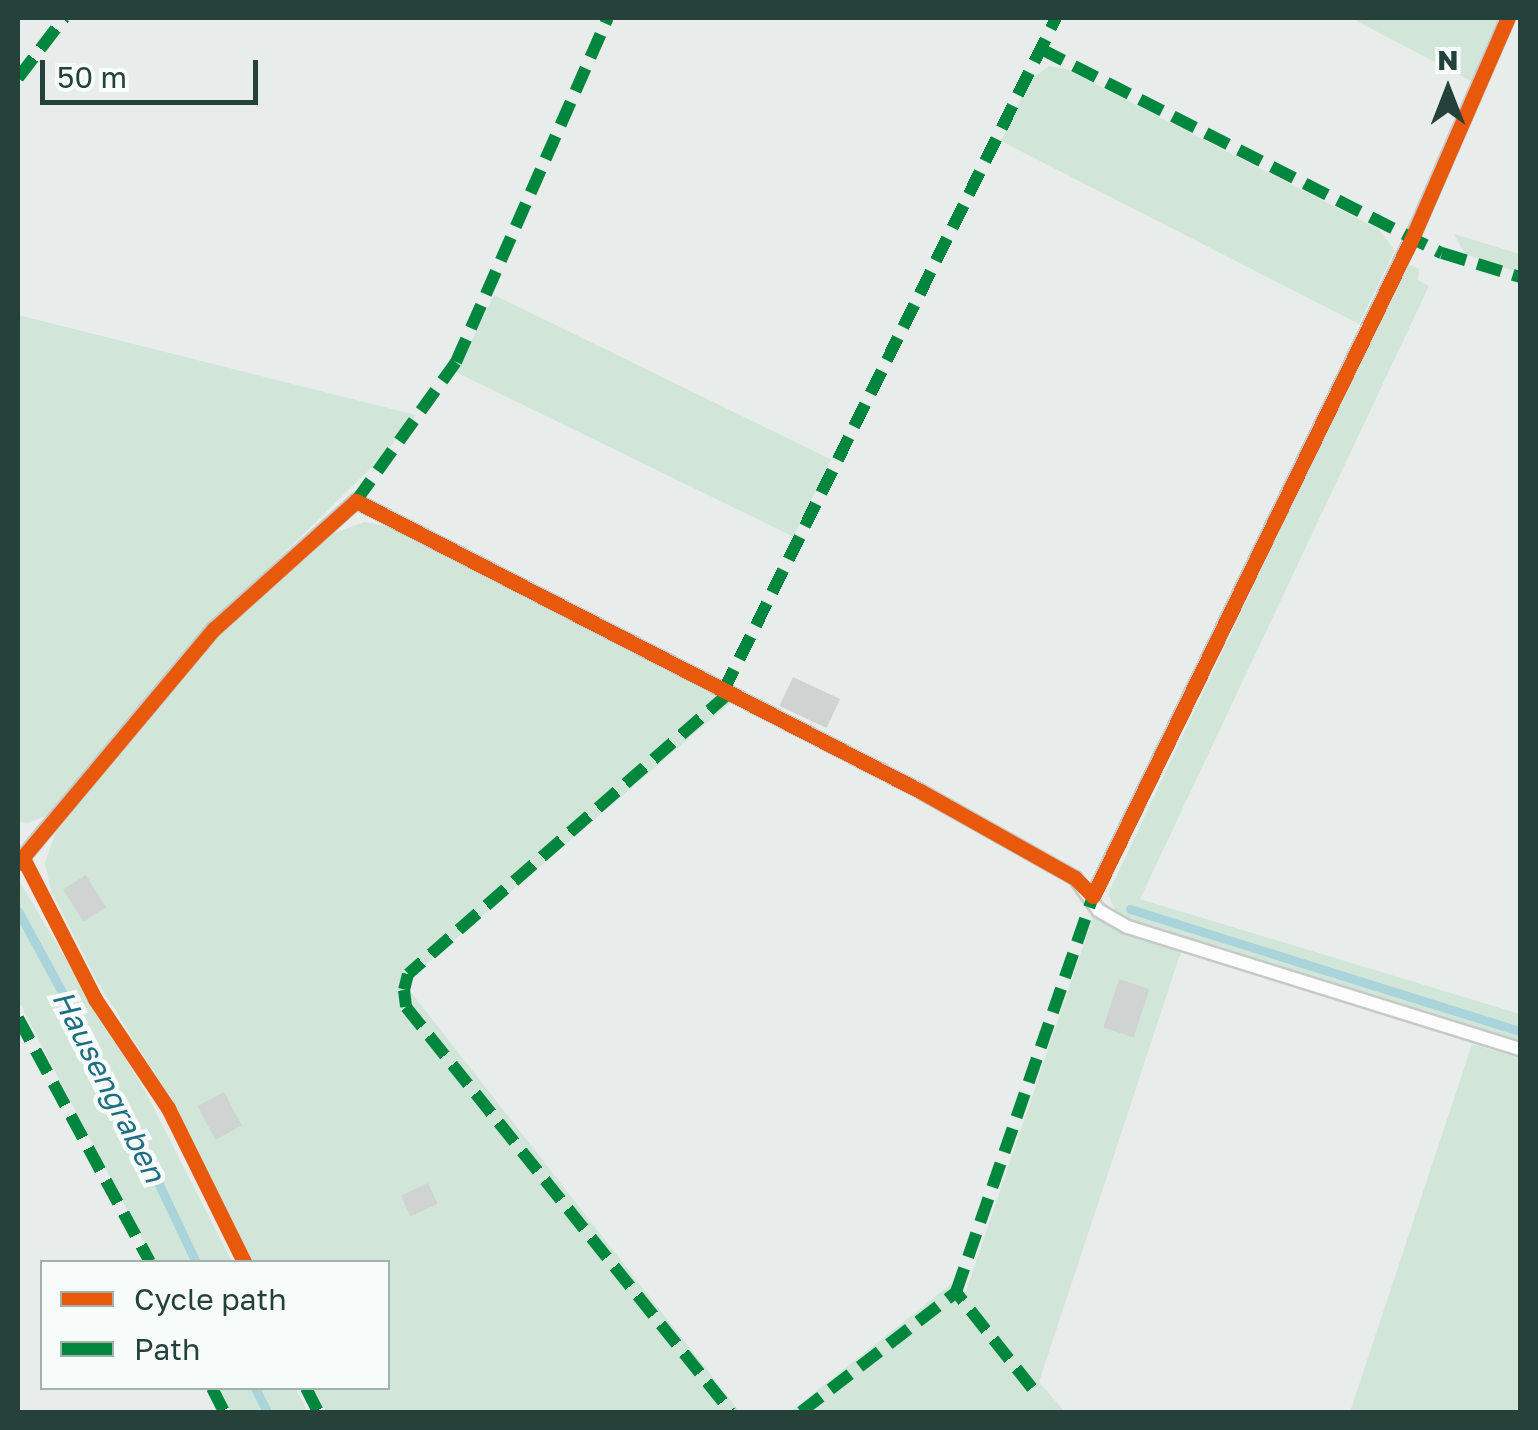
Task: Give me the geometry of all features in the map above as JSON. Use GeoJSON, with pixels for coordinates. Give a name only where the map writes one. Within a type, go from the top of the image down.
{"type":"FeatureCollection","features":[{"type":"Feature","properties":{"kind":"lane"},"geometry":{"type":"LineString","coordinates":[[1093,896],[1413,236],[1508,18]]}},
{"type":"Feature","properties":{"kind":"lane"},"geometry":{"type":"LineString","coordinates":[[18,862],[214,628],[356,501],[920,791],[1075,878],[1093,896],[1098,910],[1128,927],[1520,1049]]}},
{"type":"Feature","properties":{"kind":"green space"},"geometry":{"type":"Polygon","coordinates":[[[1351,18],[1498,18],[1471,81],[1351,18]]]}},
{"type":"Feature","properties":{"kind":"green space"},"geometry":{"type":"Polygon","coordinates":[[[1049,66],[1066,69],[1378,229],[1395,250],[1359,324],[1001,141],[1030,80],[1049,66]]]}},
{"type":"Feature","properties":{"kind":"green space"},"geometry":{"type":"Polygon","coordinates":[[[1454,234],[1520,254],[1520,273],[1465,254],[1454,234]]]}},
{"type":"Feature","properties":{"kind":"green space"},"geometry":{"type":"Polygon","coordinates":[[[1406,263],[1419,269],[1418,280],[1429,286],[1140,899],[1520,1014],[1520,1042],[1133,921],[1116,912],[1108,894],[1406,263]]]}},
{"type":"Feature","properties":{"kind":"green space"},"geometry":{"type":"Polygon","coordinates":[[[494,295],[831,459],[793,537],[456,372],[494,295]]]}},
{"type":"Feature","properties":{"kind":"green space"},"geometry":{"type":"Polygon","coordinates":[[[18,315],[416,415],[380,459],[207,629],[52,813],[29,823],[18,822],[18,315]]]}},
{"type":"Feature","properties":{"kind":"green space"},"geometry":{"type":"Polygon","coordinates":[[[364,522],[391,527],[730,703],[411,977],[410,991],[740,1412],[326,1412],[314,1390],[390,1390],[390,1260],[251,1260],[176,1107],[98,983],[51,891],[45,863],[56,832],[201,653],[319,539],[364,522]]]}},
{"type":"Feature","properties":{"kind":"green space"},"geometry":{"type":"Polygon","coordinates":[[[18,879],[146,1093],[231,1260],[153,1260],[18,1000],[18,879]]]}},
{"type":"Feature","properties":{"kind":"green space"},"geometry":{"type":"Polygon","coordinates":[[[1093,917],[1181,952],[1039,1382],[1065,1412],[790,1412],[951,1284],[965,1294],[1093,917]]]}},
{"type":"Feature","properties":{"kind":"green space"},"geometry":{"type":"Polygon","coordinates":[[[1472,1044],[1520,1058],[1520,1412],[1350,1412],[1472,1044]]]}},
{"type":"Feature","properties":{"kind":"green space"},"geometry":{"type":"Polygon","coordinates":[[[220,1390],[296,1390],[308,1412],[231,1412],[220,1390]]]}},
{"type":"Feature","properties":{"kind":"building"},"geometry":{"type":"Polygon","coordinates":[[[793,677],[840,699],[827,728],[779,706],[793,677]]]}},
{"type":"Feature","properties":{"kind":"building"},"geometry":{"type":"Polygon","coordinates":[[[86,875],[106,907],[83,922],[63,889],[86,875]]]}},
{"type":"Feature","properties":{"kind":"building"},"geometry":{"type":"Polygon","coordinates":[[[1119,979],[1149,989],[1134,1037],[1103,1028],[1119,979]]]}},
{"type":"Feature","properties":{"kind":"building"},"geometry":{"type":"Polygon","coordinates":[[[224,1092],[242,1126],[215,1140],[198,1106],[224,1092]]]}},
{"type":"Feature","properties":{"kind":"building"},"geometry":{"type":"Polygon","coordinates":[[[428,1183],[438,1204],[411,1217],[401,1196],[428,1183]]]}},
{"type":"Feature","properties":{"kind":"waterway"},"geometry":{"type":"LineString","coordinates":[[1130,909],[1520,1031]]}},
{"type":"Feature","properties":{"kind":"waterway","name":"Hausengraben"},"geometry":{"type":"LineString","coordinates":[[18,911],[108,1077],[195,1260]]}},
{"type":"Feature","properties":{"kind":"waterway","name":"Hausengraben"},"geometry":{"type":"LineString","coordinates":[[256,1390],[267,1412]]}},
{"type":"Feature","properties":{"kind":"marked path"},"geometry":{"type":"LineString","coordinates":[[18,78],[64,18]]}},
{"type":"Feature","properties":{"kind":"marked path"},"geometry":{"type":"LineString","coordinates":[[356,501],[456,362],[608,18]]}},
{"type":"Feature","properties":{"kind":"marked path"},"geometry":{"type":"LineString","coordinates":[[723,692],[1056,18]]}},
{"type":"Feature","properties":{"kind":"marked path"},"geometry":{"type":"LineString","coordinates":[[1041,49],[1442,253],[1520,277]]}},
{"type":"Feature","properties":{"kind":"marked path"},"geometry":{"type":"LineString","coordinates":[[728,694],[408,974],[404,990],[406,1007],[731,1412]]}},
{"type":"Feature","properties":{"kind":"marked path"},"geometry":{"type":"LineString","coordinates":[[1032,1388],[956,1292],[1093,896]]}},
{"type":"Feature","properties":{"kind":"marked path"},"geometry":{"type":"LineString","coordinates":[[18,1018],[149,1260]]}},
{"type":"Feature","properties":{"kind":"marked path"},"geometry":{"type":"LineString","coordinates":[[801,1412],[956,1292]]}},
{"type":"Feature","properties":{"kind":"marked path"},"geometry":{"type":"LineString","coordinates":[[213,1390],[224,1412]]}},
{"type":"Feature","properties":{"kind":"marked path"},"geometry":{"type":"LineString","coordinates":[[307,1390],[318,1412]]}},
{"type":"Feature","properties":{"kind":"cycle path"},"geometry":{"type":"LineString","coordinates":[[18,863],[214,629],[356,501],[920,791],[1075,878],[1093,896],[1413,236],[1508,18]]}},
{"type":"Feature","properties":{"kind":"cycle path"},"geometry":{"type":"LineString","coordinates":[[23,858],[95,999],[168,1108],[243,1260]]}}]}
